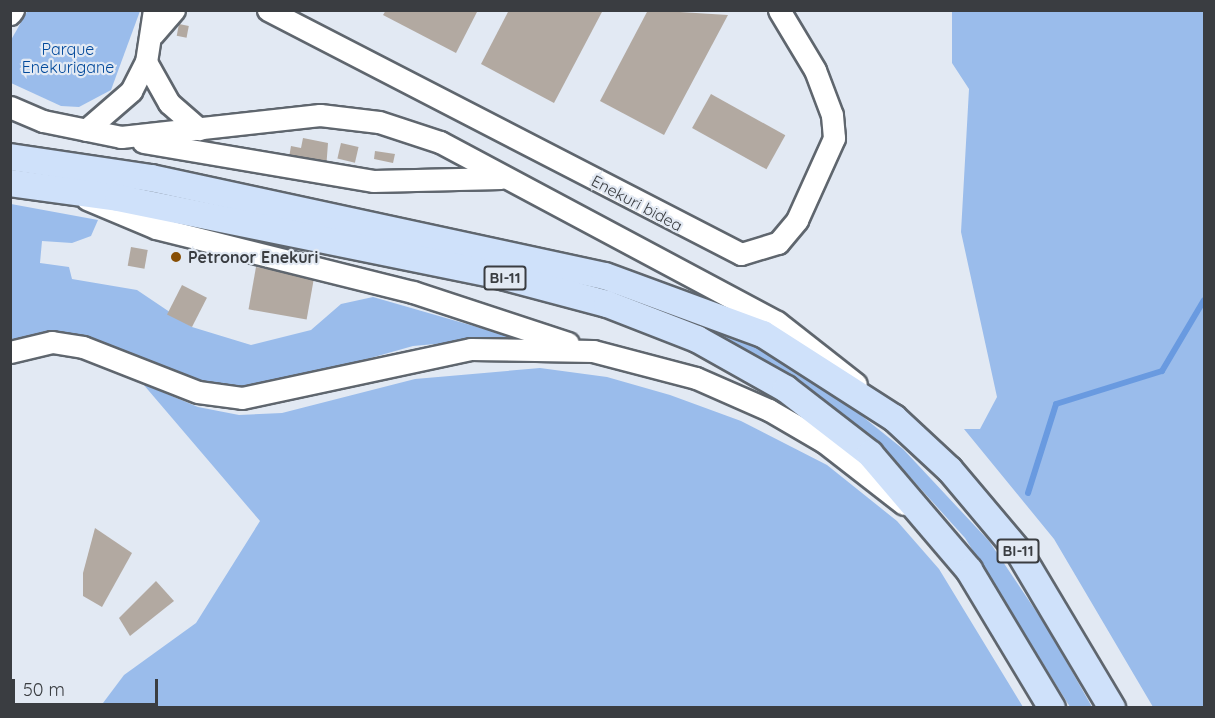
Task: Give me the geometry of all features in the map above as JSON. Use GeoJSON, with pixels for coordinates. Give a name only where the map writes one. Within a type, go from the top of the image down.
{"type":"FeatureCollection","features":[{"type":"Feature","properties":{"kind":"main road","name":"BI-11"},"geometry":{"type":"LineString","coordinates":[[10,157],[151,178],[605,276],[763,334],[894,418],[950,470],[1018,552],[1112,708]]}},
{"type":"Feature","properties":{"kind":"main road","name":"BI-11"},"geometry":{"type":"LineString","coordinates":[[10,183],[67,190],[505,278],[656,322],[753,368],[814,409],[870,454],[932,524],[1003,623],[1052,708]]}},
{"type":"Feature","properties":{"kind":"street"},"geometry":{"type":"LineString","coordinates":[[86,130],[131,91],[146,62],[153,34],[154,10]]}},
{"type":"Feature","properties":{"kind":"street"},"geometry":{"type":"LineString","coordinates":[[153,34],[174,10]]}},
{"type":"Feature","properties":{"kind":"street","name":"Enekuri bidea"},"geometry":{"type":"LineString","coordinates":[[268,10],[741,254],[778,243],[797,220],[834,138],[832,115],[815,70],[779,10]]}},
{"type":"Feature","properties":{"kind":"street"},"geometry":{"type":"LineString","coordinates":[[146,62],[169,103],[199,129]]}},
{"type":"Feature","properties":{"kind":"street"},"geometry":{"type":"LineString","coordinates":[[10,107],[43,121],[86,130],[373,181],[510,178]]}},
{"type":"Feature","properties":{"kind":"street"},"geometry":{"type":"LineString","coordinates":[[122,137],[320,116],[379,122],[440,142],[777,322],[828,359],[894,418]]}},
{"type":"Feature","properties":{"kind":"street"},"geometry":{"type":"LineString","coordinates":[[67,190],[156,228],[413,292],[593,351],[696,378],[769,410],[824,442],[932,524]]}},
{"type":"Feature","properties":{"kind":"street"},"geometry":{"type":"LineString","coordinates":[[10,352],[52,342],[83,347],[198,392],[242,398],[471,349],[593,351]]}},
{"type":"Feature","properties":{"kind":"green space","name":"Parque Enekurigane"},"geometry":{"type":"Polygon","coordinates":[[[28,10],[140,11],[111,90],[79,107],[61,106],[11,83],[11,40],[28,10]]]}},
{"type":"Feature","properties":{"kind":"green space"},"geometry":{"type":"Polygon","coordinates":[[[952,11],[1204,11],[1204,707],[1153,707],[1054,539],[964,429],[980,429],[997,397],[961,232],[969,89],[952,63],[952,11]]]}},
{"type":"Feature","properties":{"kind":"green space"},"geometry":{"type":"Polygon","coordinates":[[[11,204],[98,220],[91,236],[72,243],[42,241],[40,263],[69,267],[72,279],[137,290],[192,327],[251,345],[311,330],[341,304],[373,297],[512,337],[413,346],[275,385],[245,388],[208,385],[72,333],[11,339],[11,204]]]}},
{"type":"Feature","properties":{"kind":"green space"},"geometry":{"type":"Polygon","coordinates":[[[708,329],[757,348],[842,400],[903,449],[989,541],[1048,629],[1092,707],[1070,707],[965,538],[911,478],[838,410],[708,329]]]}},
{"type":"Feature","properties":{"kind":"green space"},"geometry":{"type":"Polygon","coordinates":[[[540,368],[607,377],[670,395],[741,421],[827,465],[897,521],[939,569],[1023,707],[100,707],[124,675],[196,623],[260,521],[143,384],[198,407],[239,415],[282,413],[415,379],[540,368]]]}},
{"type":"Feature","properties":{"kind":"building"},"geometry":{"type":"Polygon","coordinates":[[[386,10],[478,10],[456,53],[383,15],[386,10]]]}},
{"type":"Feature","properties":{"kind":"building"},"geometry":{"type":"Polygon","coordinates":[[[509,10],[603,10],[554,103],[481,64],[509,10]]]}},
{"type":"Feature","properties":{"kind":"building"},"geometry":{"type":"Polygon","coordinates":[[[648,10],[728,15],[664,135],[600,101],[648,10]]]}},
{"type":"Feature","properties":{"kind":"building"},"geometry":{"type":"Polygon","coordinates":[[[179,24],[189,26],[187,38],[177,36],[179,24]]]}},
{"type":"Feature","properties":{"kind":"building"},"geometry":{"type":"Polygon","coordinates":[[[711,94],[785,135],[766,169],[692,128],[711,94]]]}},
{"type":"Feature","properties":{"kind":"building"},"geometry":{"type":"Polygon","coordinates":[[[303,138],[328,143],[325,183],[286,175],[291,146],[301,148],[303,138]]]}},
{"type":"Feature","properties":{"kind":"building"},"geometry":{"type":"Polygon","coordinates":[[[341,143],[359,147],[355,163],[337,159],[341,143]]]}},
{"type":"Feature","properties":{"kind":"building"},"geometry":{"type":"Polygon","coordinates":[[[375,151],[395,154],[393,163],[374,159],[375,151]]]}},
{"type":"Feature","properties":{"kind":"building"},"geometry":{"type":"Polygon","coordinates":[[[131,247],[148,250],[144,269],[128,266],[131,247]]]}},
{"type":"Feature","properties":{"kind":"building"},"geometry":{"type":"Polygon","coordinates":[[[256,267],[314,277],[307,320],[249,309],[256,267]]]}},
{"type":"Feature","properties":{"kind":"building"},"geometry":{"type":"Polygon","coordinates":[[[182,285],[207,298],[192,327],[167,314],[182,285]]]}},
{"type":"Feature","properties":{"kind":"building"},"geometry":{"type":"Polygon","coordinates":[[[95,528],[132,553],[102,607],[83,596],[83,573],[95,528]]]}},
{"type":"Feature","properties":{"kind":"building"},"geometry":{"type":"Polygon","coordinates":[[[156,581],[174,601],[130,636],[119,618],[156,581]]]}},
{"type":"Feature","properties":{"kind":"waterway"},"geometry":{"type":"LineString","coordinates":[[1028,493],[1056,404],[1162,371],[1204,300]]}},
{"type":"Feature","properties":{"kind":"place","name":"Petronor Enekuri"},"geometry":{"type":"Point","coordinates":[176,257]}}]}
